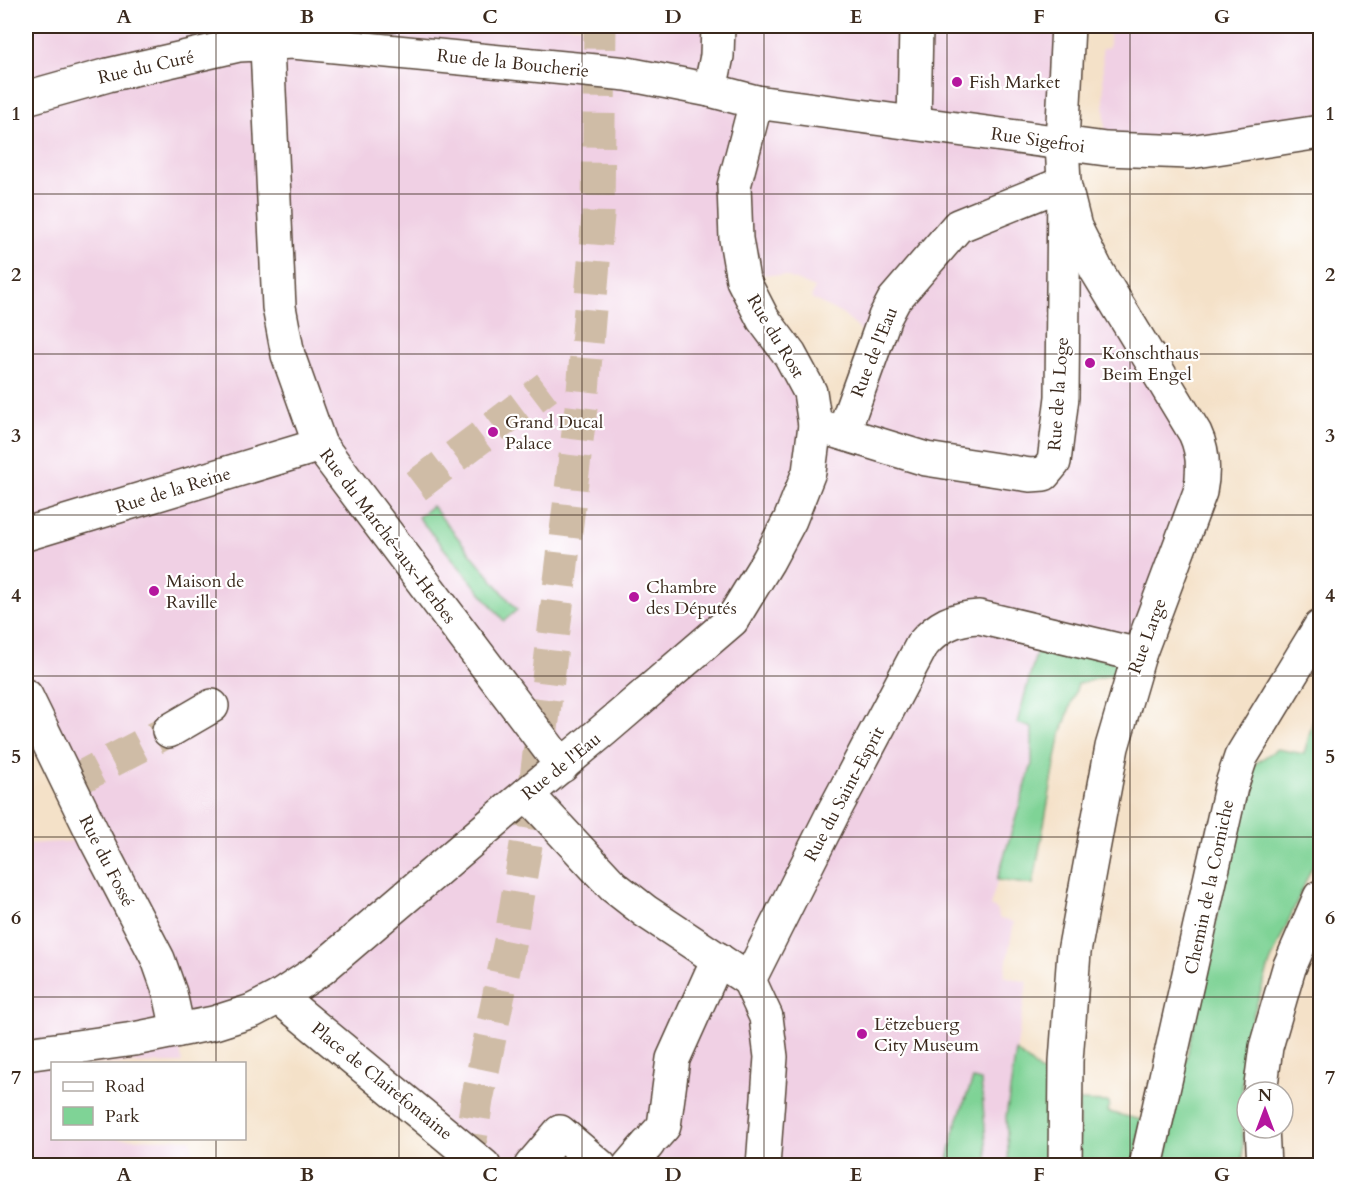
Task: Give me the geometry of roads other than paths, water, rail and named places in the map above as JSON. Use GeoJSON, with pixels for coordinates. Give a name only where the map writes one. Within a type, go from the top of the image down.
{"type":"FeatureCollection","features":[{"type":"Feature","properties":{"kind":"street"},"geometry":{"type":"LineString","coordinates":[[710,90],[717,56],[718,26]]}},
{"type":"Feature","properties":{"kind":"street"},"geometry":{"type":"LineString","coordinates":[[914,123],[916,26]]}},
{"type":"Feature","properties":{"kind":"street","name":"Rue Large"},"geometry":{"type":"LineString","coordinates":[[1065,1166],[1066,1062],[1074,952],[1112,747],[1139,655],[1200,492],[1203,472],[1201,452],[1195,433],[1097,271],[1075,227],[1064,183],[1062,142],[1068,26]]}},
{"type":"Feature","properties":{"kind":"street","name":"Rue de la Boucherie"},"geometry":{"type":"LineString","coordinates":[[266,34],[293,42],[426,40],[627,74],[710,90],[756,102]]}},
{"type":"Feature","properties":{"kind":"street","name":"Rue du Curé"},"geometry":{"type":"LineString","coordinates":[[26,98],[119,72],[239,45],[266,34]]}},
{"type":"Feature","properties":{"kind":"street","name":"Rue du Marché-aux-Herbes"},"geometry":{"type":"LineString","coordinates":[[266,34],[279,307],[288,355],[320,445],[562,766]]}},
{"type":"Feature","properties":{"kind":"street","name":"Rue Sigefroi"},"geometry":{"type":"LineString","coordinates":[[756,102],[1106,149],[1190,152],[1320,132]]}},
{"type":"Feature","properties":{"kind":"street","name":"Rue du Rost"},"geometry":{"type":"LineString","coordinates":[[756,102],[734,186],[735,239],[743,280],[763,319],[790,355],[810,392]]}},
{"type":"Feature","properties":{"kind":"street","name":"Rue de la Loge"},"geometry":{"type":"LineString","coordinates":[[829,429],[926,459],[1030,475],[1044,474],[1054,462],[1062,397],[1064,183]]}},
{"type":"Feature","properties":{"kind":"street","name":"Rue de l'Eau"},"geometry":{"type":"LineString","coordinates":[[26,1054],[134,1039],[214,1023],[252,1011],[279,997],[321,969],[732,620],[790,520],[829,429],[894,300],[958,226],[1064,183]]}},
{"type":"Feature","properties":{"kind":"street","name":"Rue de l'Eau"},"geometry":{"type":"LineString","coordinates":[[810,392],[829,429]]}},
{"type":"Feature","properties":{"kind":"street","name":"Rue de la Reine"},"geometry":{"type":"LineString","coordinates":[[26,534],[320,445]]}},
{"type":"Feature","properties":{"kind":"street","name":"Rue du Saint-Esprit"},"geometry":{"type":"LineString","coordinates":[[749,980],[837,805],[922,645],[933,633],[946,624],[964,618],[979,617],[1139,655]]}},
{"type":"Feature","properties":{"kind":"street","name":"Chemin de la Corniche"},"geometry":{"type":"LineString","coordinates":[[1146,1166],[1231,787],[1241,757],[1320,627]]}},
{"type":"Feature","properties":{"kind":"street","name":"Rue du Fossé"},"geometry":{"type":"LineString","coordinates":[[26,696],[96,840],[158,959],[170,993],[178,1030]]}},
{"type":"Feature","properties":{"kind":"street"},"geometry":{"type":"LineString","coordinates":[[169,731],[212,706]]}},
{"type":"Feature","properties":{"kind":"street"},"geometry":{"type":"LineString","coordinates":[[527,794],[613,886],[645,911],[749,980],[766,1017],[771,1057],[763,1166]]}},
{"type":"Feature","properties":{"kind":"street"},"geometry":{"type":"LineString","coordinates":[[1262,1080],[1266,1047],[1289,968],[1320,897]]}},
{"type":"Feature","properties":{"kind":"street"},"geometry":{"type":"LineString","coordinates":[[644,1149],[664,1126],[673,1059],[718,959]]}},
{"type":"Feature","properties":{"kind":"street","name":"Place de Clairefontaine"},"geometry":{"type":"LineString","coordinates":[[279,997],[484,1166]]}},
{"type":"Feature","properties":{"kind":"street"},"geometry":{"type":"LineString","coordinates":[[531,1166],[560,1132],[600,1166]]}},
{"type":"Feature","properties":{"kind":"street"},"geometry":{"type":"LineString","coordinates":[[1263,1140],[1264,1166]]}},
{"type":"Feature","properties":{"kind":"tunnel"},"geometry":{"type":"LineString","coordinates":[[467,1166],[477,1100],[510,941],[533,803],[583,391],[598,215],[600,26]]}},
{"type":"Feature","properties":{"kind":"tunnel"},"geometry":{"type":"LineString","coordinates":[[416,486],[547,387]]}},
{"type":"Feature","properties":{"kind":"tunnel"},"geometry":{"type":"LineString","coordinates":[[68,784],[169,731]]}},
{"type":"Feature","properties":{"kind":"place","name":"Fish Market"},"geometry":{"type":"Point","coordinates":[957,82]}},
{"type":"Feature","properties":{"kind":"place","name":"Konschthaus Beim Engel"},"geometry":{"type":"Point","coordinates":[1090,363]}},
{"type":"Feature","properties":{"kind":"place","name":"Grand Ducal Palace"},"geometry":{"type":"Point","coordinates":[493,432]}},
{"type":"Feature","properties":{"kind":"place","name":"Maison de Raville"},"geometry":{"type":"Point","coordinates":[154,591]}},
{"type":"Feature","properties":{"kind":"place","name":"Chambre des Députés"},"geometry":{"type":"Point","coordinates":[634,597]}},
{"type":"Feature","properties":{"kind":"place","name":"Lëtzebuerg City Museum"},"geometry":{"type":"Point","coordinates":[862,1034]}}]}
